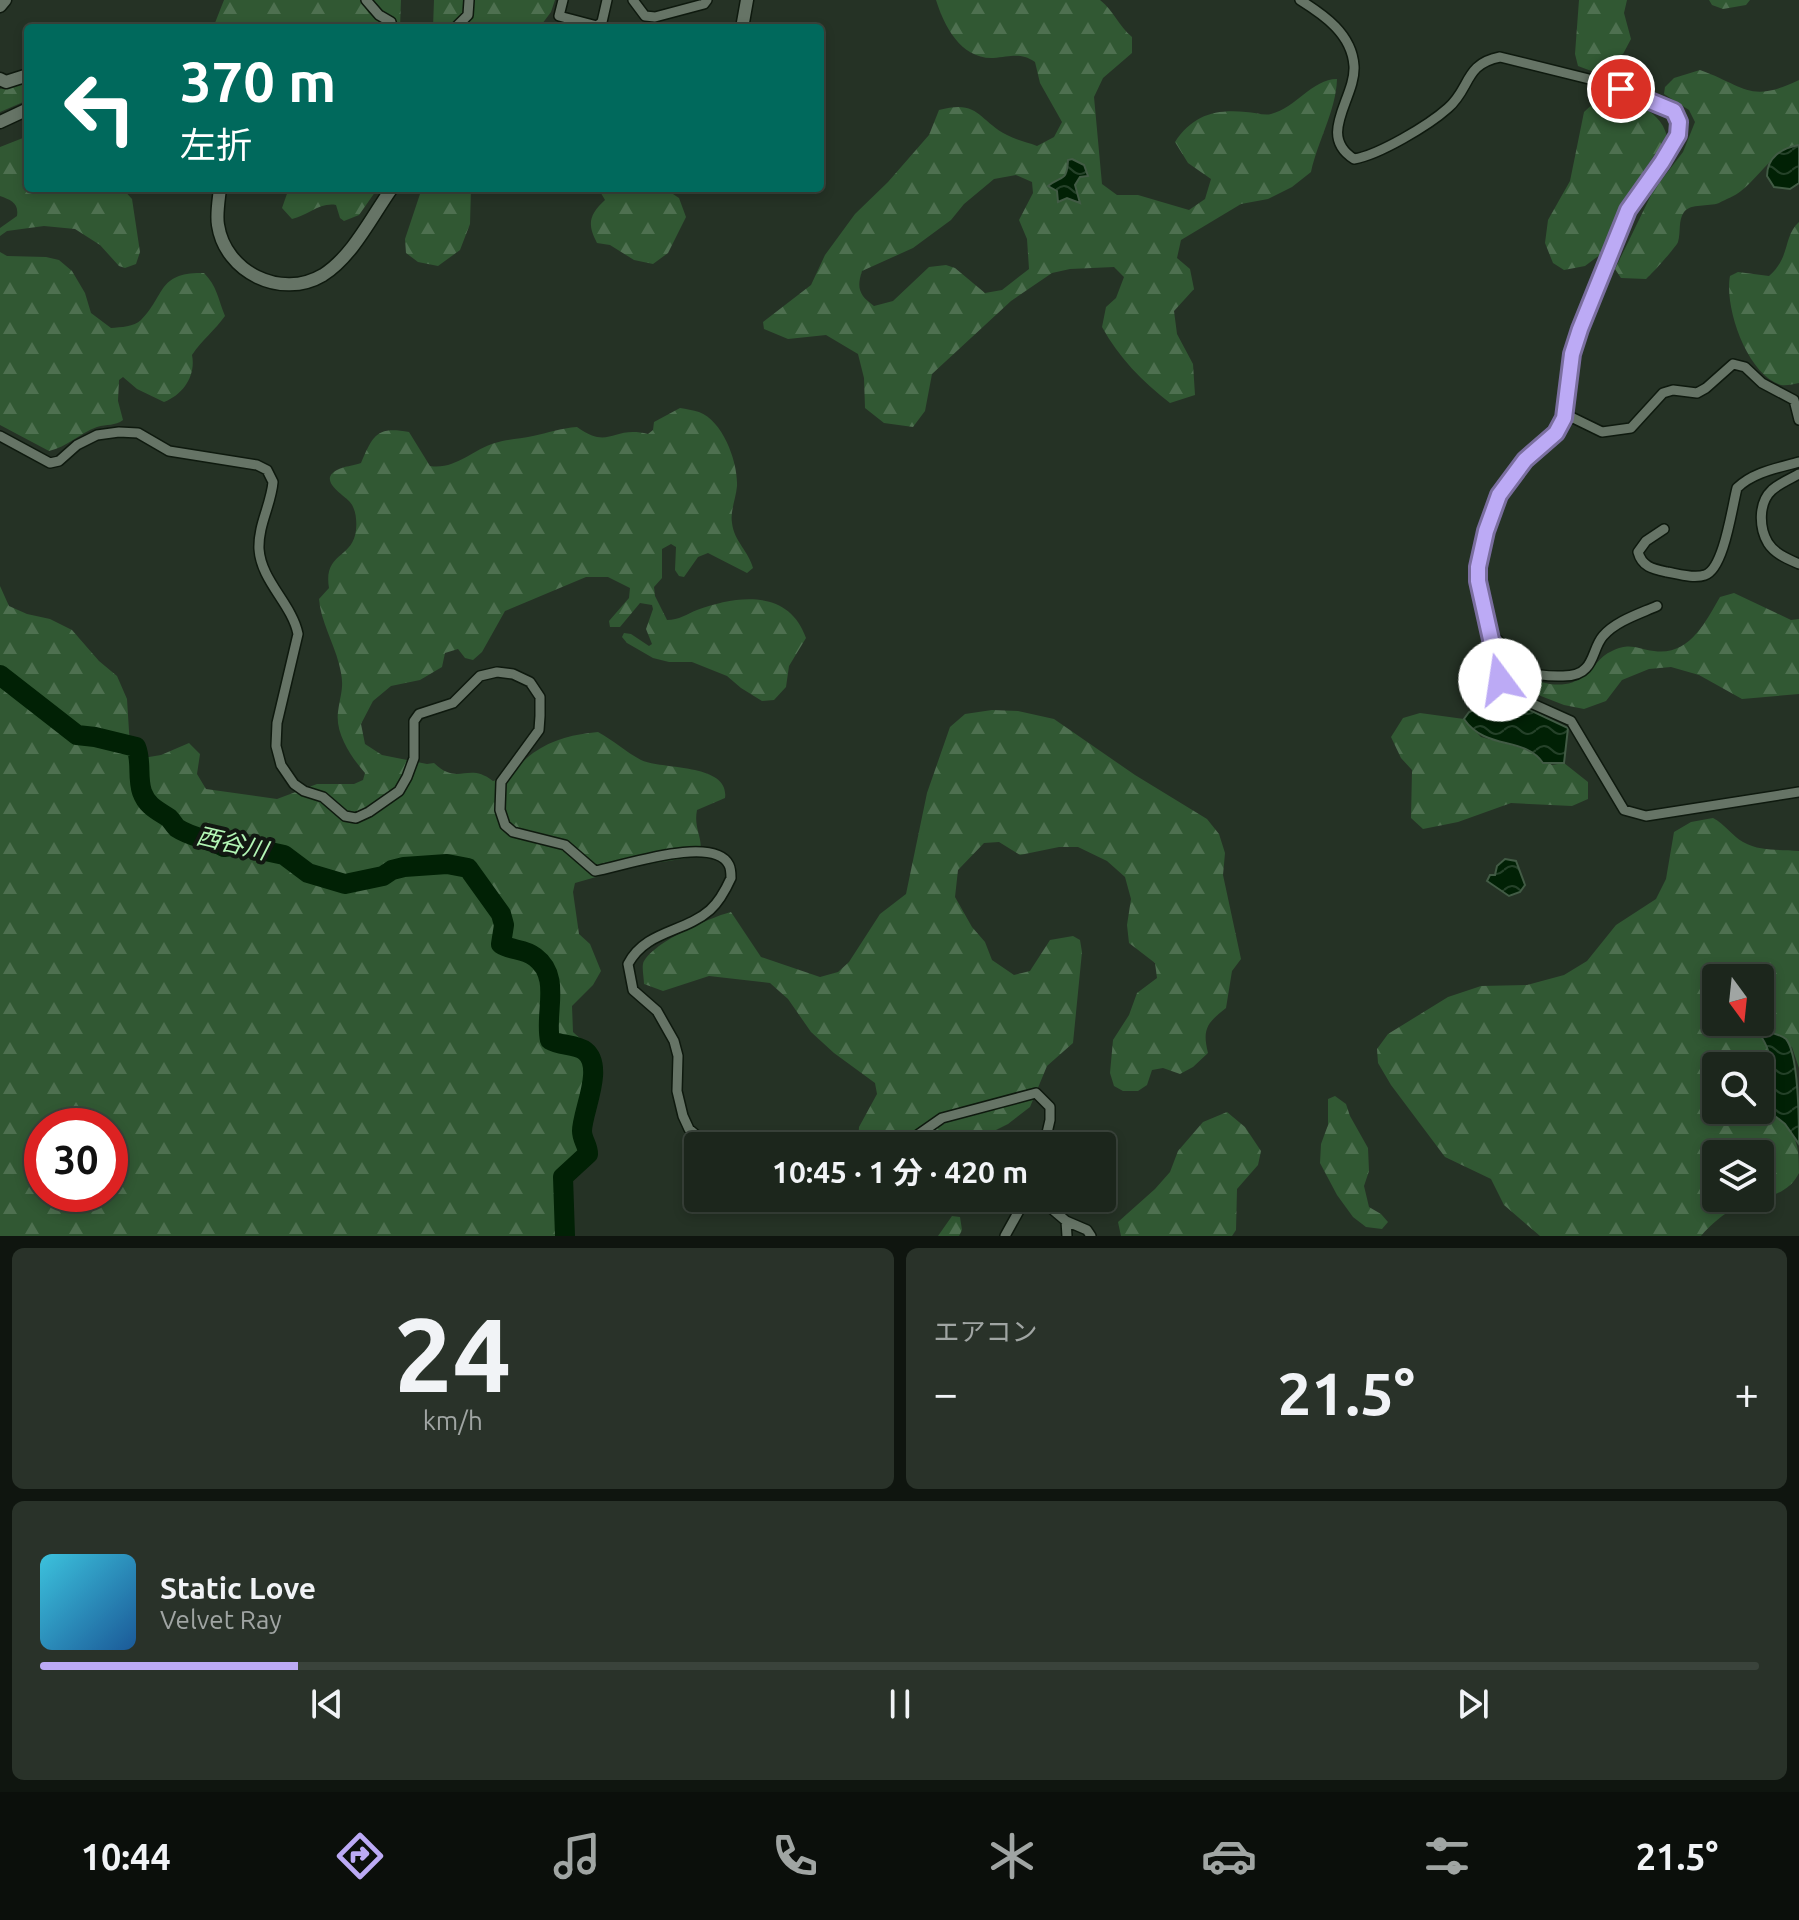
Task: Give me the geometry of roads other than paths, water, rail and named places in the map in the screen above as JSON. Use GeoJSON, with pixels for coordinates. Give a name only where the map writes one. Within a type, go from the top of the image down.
{"type":"FeatureCollection","features":[{"type":"Feature","properties":{"kind":"main road"},"geometry":{"type":"LineString","coordinates":[[0,6],[5,0]]}},
{"type":"Feature","properties":{"kind":"main road"},"geometry":{"type":"LineString","coordinates":[[743,24],[747,0]]}},
{"type":"Feature","properties":{"kind":"main road"},"geometry":{"type":"LineString","coordinates":[[0,79],[6,82],[24,76]]}},
{"type":"Feature","properties":{"kind":"main road"},"geometry":{"type":"LineString","coordinates":[[0,122],[24,111]]}},
{"type":"Feature","properties":{"kind":"main road"},"geometry":{"type":"LineString","coordinates":[[220,192],[217,224],[227,252],[245,271],[268,282],[295,284],[322,275],[344,257],[389,192]]}},
{"type":"Feature","properties":{"kind":"street"},"geometry":{"type":"LineString","coordinates":[[366,0],[391,24]]}},
{"type":"Feature","properties":{"kind":"street"},"geometry":{"type":"LineString","coordinates":[[459,24],[468,15],[469,0]]}},
{"type":"Feature","properties":{"kind":"street"},"geometry":{"type":"LineString","coordinates":[[563,0],[559,16],[589,24]]}},
{"type":"Feature","properties":{"kind":"street"},"geometry":{"type":"LineString","coordinates":[[600,24],[607,0]]}},
{"type":"Feature","properties":{"kind":"street"},"geometry":{"type":"LineString","coordinates":[[633,0],[645,16],[655,17],[704,4],[707,0]]}},
{"type":"Feature","properties":{"kind":"street"},"geometry":{"type":"LineString","coordinates":[[1300,0],[1338,28],[1354,64],[1353,80],[1337,133],[1344,153],[1354,159],[1366,157],[1388,146],[1450,107],[1475,67],[1486,60],[1500,57],[1597,81],[1674,111],[1679,122],[1678,135],[1628,210],[1580,329],[1572,354],[1565,414],[1556,433],[1525,460],[1499,495],[1478,567],[1478,581],[1500,680],[1506,690],[1571,721],[1613,795],[1630,814],[1646,816],[1799,792]]}},
{"type":"Feature","properties":{"kind":"street"},"geometry":{"type":"LineString","coordinates":[[1565,414],[1602,432],[1631,428],[1663,393],[1673,390],[1697,393],[1733,364],[1745,367],[1762,383],[1794,400],[1799,420]]}},
{"type":"Feature","properties":{"kind":"street"},"geometry":{"type":"LineString","coordinates":[[0,436],[50,463],[59,461],[77,445],[97,435],[138,433],[169,451],[257,465],[267,470],[273,482],[272,494],[265,511],[259,553],[265,571],[296,622],[298,634],[277,723],[276,746],[281,765],[294,784],[323,797],[345,816],[356,818],[369,812],[399,791],[414,758],[414,721],[419,714],[453,703],[480,676],[497,672],[513,674],[530,682],[540,697],[540,716],[539,730],[501,782],[500,810],[505,825],[513,832],[565,845],[595,871],[645,857],[681,853],[710,854],[721,857],[729,864],[731,878],[713,908],[697,919],[645,942],[628,964],[633,990],[666,1022],[674,1041],[678,1056],[677,1091],[683,1116],[693,1132]]}},
{"type":"Feature","properties":{"kind":"street"},"geometry":{"type":"LineString","coordinates":[[1664,529],[1646,541],[1638,552],[1640,561],[1651,569],[1691,576],[1702,577],[1713,572],[1720,557],[1737,488],[1744,480],[1799,462]]}},
{"type":"Feature","properties":{"kind":"street"},"geometry":{"type":"LineString","coordinates":[[1799,474],[1771,491],[1764,501],[1761,518],[1768,544],[1799,564]]}},
{"type":"Feature","properties":{"kind":"street"},"geometry":{"type":"LineString","coordinates":[[1490,639],[1498,640],[1521,668],[1537,677],[1569,676],[1581,673],[1588,666],[1603,635],[1657,606]]}},
{"type":"Feature","properties":{"kind":"street"},"geometry":{"type":"LineString","coordinates":[[922,1132],[942,1118],[1036,1093],[1050,1107],[1047,1132]]}},
{"type":"Feature","properties":{"kind":"street"},"geometry":{"type":"LineString","coordinates":[[1005,1236],[1018,1212]]}},
{"type":"Feature","properties":{"kind":"street"},"geometry":{"type":"LineString","coordinates":[[1055,1212],[1066,1221],[1087,1230],[1091,1236]]}},
{"type":"Feature","properties":{"kind":"street"},"geometry":{"type":"LineString","coordinates":[[1066,1221],[1067,1236]]}},
{"type":"Feature","properties":{"kind":"water"},"geometry":{"type":"Polygon","coordinates":[[[1799,145],[1799,183],[1790,189],[1774,187],[1767,176],[1770,164],[1781,151],[1799,145]]]}},
{"type":"Feature","properties":{"kind":"water"},"geometry":{"type":"Polygon","coordinates":[[[1068,160],[1084,165],[1088,176],[1080,177],[1075,185],[1080,203],[1067,198],[1058,202],[1057,191],[1048,186],[1065,175],[1068,160]]]}},
{"type":"Feature","properties":{"kind":"water"},"geometry":{"type":"Polygon","coordinates":[[[1487,704],[1519,705],[1568,728],[1564,763],[1543,763],[1526,749],[1483,736],[1473,729],[1464,719],[1469,712],[1487,704]]]}},
{"type":"Feature","properties":{"kind":"water"},"geometry":{"type":"Polygon","coordinates":[[[1505,859],[1516,861],[1525,885],[1520,892],[1509,896],[1487,881],[1505,859]]]}},
{"type":"Feature","properties":{"kind":"water"},"geometry":{"type":"Polygon","coordinates":[[[1774,1033],[1786,1039],[1794,1059],[1799,1144],[1785,1124],[1774,1116],[1774,1052],[1768,1050],[1761,1036],[1774,1036],[1774,1033]]]}},
{"type":"Feature","properties":{"kind":"waterway","name":"西谷川"},"geometry":{"type":"LineString","coordinates":[[0,675],[77,735],[136,747],[144,797],[177,828],[189,834],[224,847],[238,845],[284,855],[308,873],[345,884],[383,876],[404,867],[447,864],[468,868],[501,914],[504,925],[501,944],[531,954],[543,965],[548,975],[550,1040],[581,1049],[591,1058],[593,1078],[582,1131],[588,1154],[563,1177],[565,1236]]}}]}
